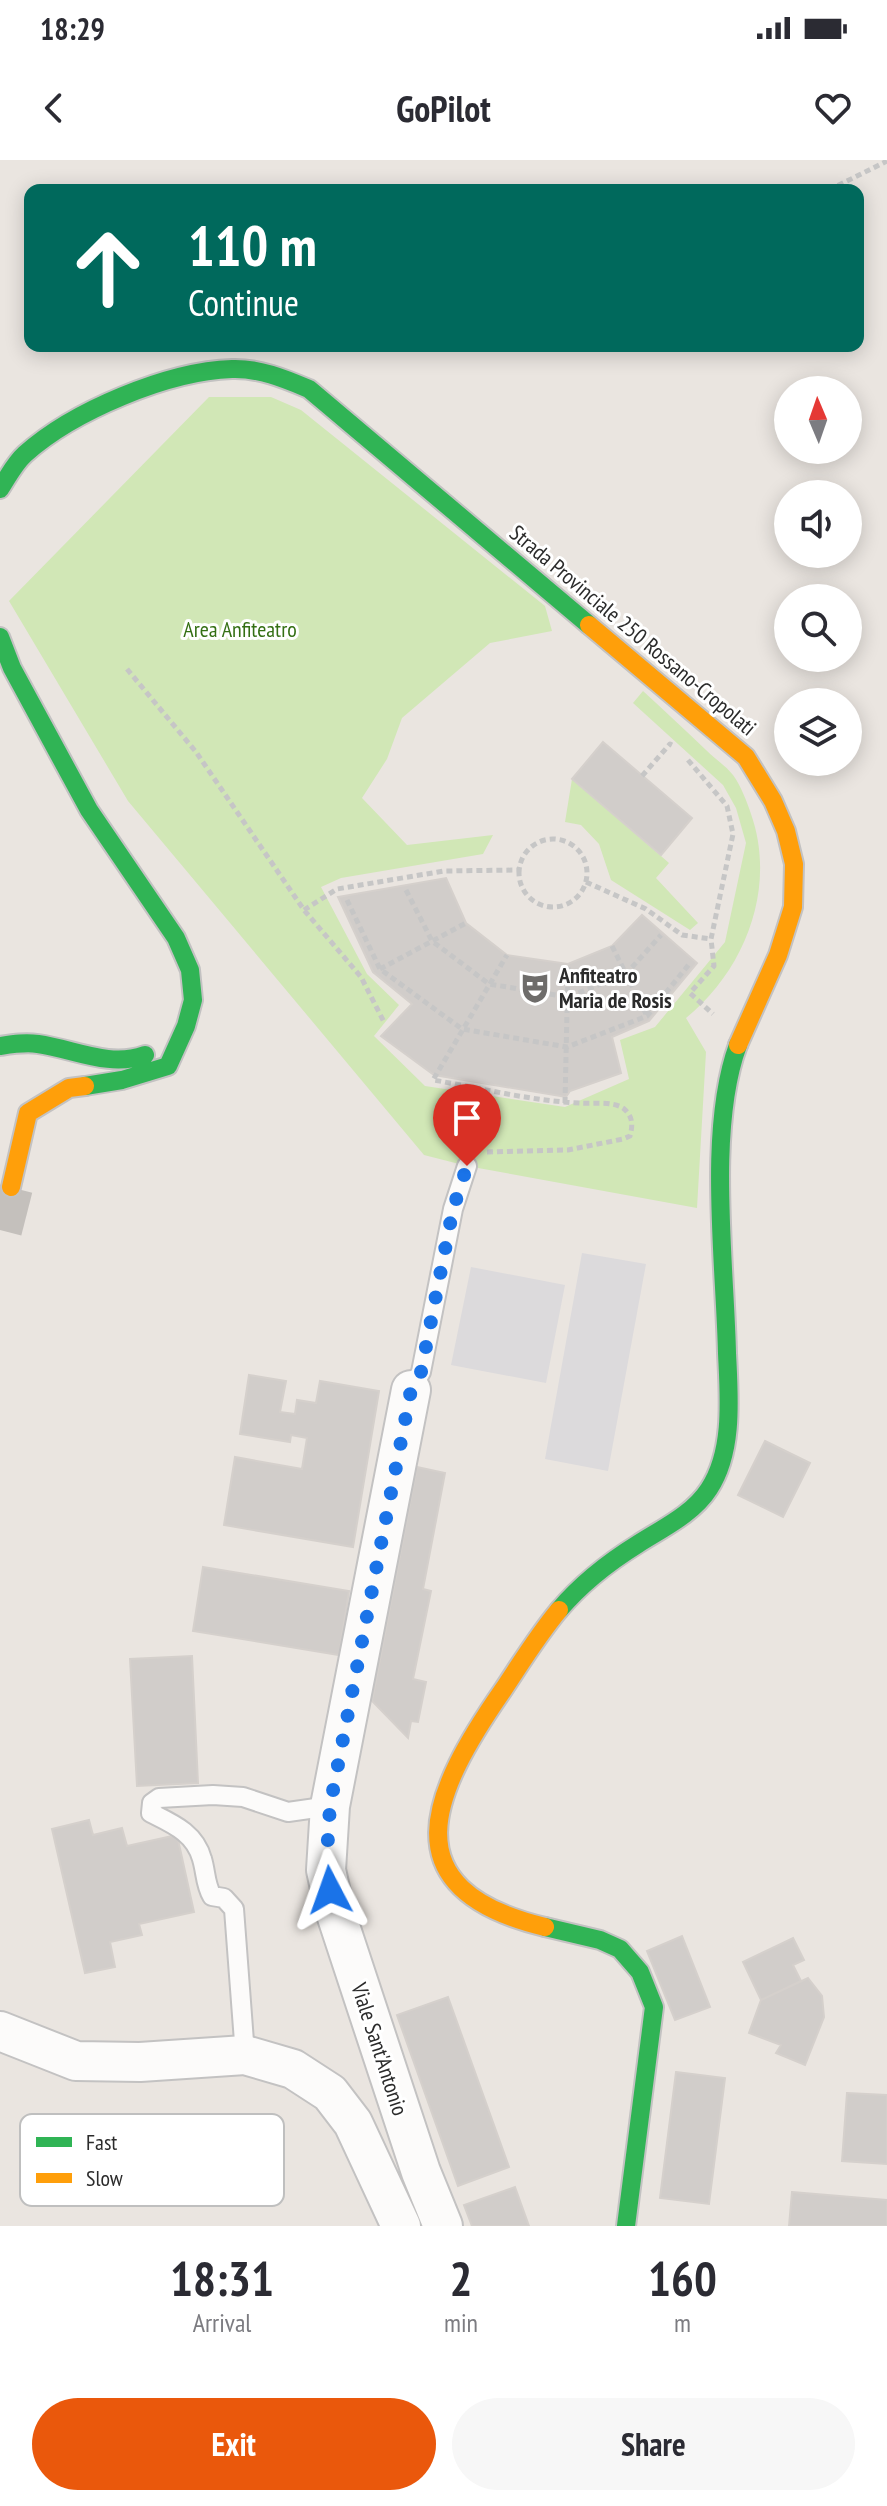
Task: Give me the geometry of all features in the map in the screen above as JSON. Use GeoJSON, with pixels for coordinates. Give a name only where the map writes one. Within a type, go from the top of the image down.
{"type":"FeatureCollection","features":[{"type":"Feature","properties":{"kind":"main road","name":"Strada Provinciale 250 Rossano-Cropolati"},"geometry":{"type":"LineString","coordinates":[[0,489],[24,455],[78,419],[139,391],[191,374],[234,369],[261,372],[274,374],[309,389],[746,757],[775,802],[791,841],[796,884],[787,933],[752,1007],[730,1073],[722,1146],[728,1390],[724,1444],[716,1478],[695,1507],[632,1547],[578,1590],[544,1629],[480,1724],[455,1767],[439,1807],[439,1843],[447,1872],[461,1893],[515,1921],[600,1939],[623,1951],[637,1965],[647,1984],[654,2007],[626,2226]]}},
{"type":"Feature","properties":{"kind":"main road"},"geometry":{"type":"LineString","coordinates":[[0,637],[12,668],[89,810],[176,938],[190,970],[193,1000],[186,1026],[168,1066],[143,1076],[69,1088],[50,1097],[18,1121],[6,1125]]}},
{"type":"Feature","properties":{"kind":"main road"},"geometry":{"type":"LineString","coordinates":[[0,1047],[40,1044],[106,1059],[137,1060],[164,1045],[186,1026]]}},
{"type":"Feature","properties":{"kind":"main road"},"geometry":{"type":"LineString","coordinates":[[0,1047],[25,1057]]}},
{"type":"Feature","properties":{"kind":"main road"},"geometry":{"type":"LineString","coordinates":[[0,1166],[11,1187],[28,1113],[38,1091]]}},
{"type":"Feature","properties":{"kind":"street","name":"Viale Sant'Antonio"},"geometry":{"type":"LineString","coordinates":[[411,1390],[330,1806],[326,1870],[335,1911],[375,2035],[421,2172],[443,2226]]}},
{"type":"Feature","properties":{"kind":"street"},"geometry":{"type":"LineString","coordinates":[[0,2031],[76,2061],[140,2062],[245,2055],[293,2069],[330,2093],[353,2123],[401,2226]]}},
{"type":"Feature","properties":{"kind":"lane"},"geometry":{"type":"LineString","coordinates":[[411,1390],[421,1372],[453,1209],[467,1166]]}},
{"type":"Feature","properties":{"kind":"lane"},"geometry":{"type":"LineString","coordinates":[[245,2055],[234,1909],[224,1898],[212,1896],[202,1857],[192,1838],[151,1813],[152,1803],[159,1798],[213,1795],[243,1797],[288,1812],[330,1806]]}},
{"type":"Feature","properties":{"kind":"path"},"geometry":{"type":"LineString","coordinates":[[841,184],[887,161]]}},
{"type":"Feature","properties":{"kind":"path"},"geometry":{"type":"LineString","coordinates":[[127,669],[196,752],[304,910],[361,977],[384,1022]]}},
{"type":"Feature","properties":{"kind":"path"},"geometry":{"type":"LineString","coordinates":[[642,776],[670,744],[687,758],[727,806],[733,834],[711,939],[714,966],[690,993],[742,1036]]}},
{"type":"Feature","properties":{"kind":"path"},"geometry":{"type":"LineString","coordinates":[[556,838],[573,843],[585,857],[589,875],[586,882],[582,892],[569,904],[551,907],[534,901],[522,888],[519,870],[525,853],[538,841],[556,838]]}},
{"type":"Feature","properties":{"kind":"path"},"geometry":{"type":"LineString","coordinates":[[304,910],[337,889],[444,871],[519,870]]}},
{"type":"Feature","properties":{"kind":"path"},"geometry":{"type":"LineString","coordinates":[[586,882],[646,909],[682,935],[711,939]]}},
{"type":"Feature","properties":{"kind":"path"},"geometry":{"type":"LineString","coordinates":[[406,890],[432,941],[489,984],[568,997],[626,974],[661,935]]}},
{"type":"Feature","properties":{"kind":"path"},"geometry":{"type":"LineString","coordinates":[[347,900],[380,969],[462,1029],[567,1047],[647,1016],[690,963]]}},
{"type":"Feature","properties":{"kind":"path"},"geometry":{"type":"LineString","coordinates":[[380,969],[466,923]]}},
{"type":"Feature","properties":{"kind":"path"},"geometry":{"type":"LineString","coordinates":[[612,946],[647,1016]]}},
{"type":"Feature","properties":{"kind":"path"},"geometry":{"type":"LineString","coordinates":[[467,1166],[477,1150],[497,1153],[568,1150],[630,1136],[632,1118],[615,1105],[565,1103],[433,1080],[507,955]]}},
{"type":"Feature","properties":{"kind":"path"},"geometry":{"type":"LineString","coordinates":[[565,1103],[568,964]]}},
{"type":"Feature","properties":{"kind":"shaded area"},"geometry":{"type":"Polygon","coordinates":[[[582,1253],[646,1264],[608,1471],[545,1459],[582,1253]]]}},
{"type":"Feature","properties":{"kind":"shaded area"},"geometry":{"type":"Polygon","coordinates":[[[471,1267],[565,1285],[546,1383],[451,1365],[471,1267]]]}},
{"type":"Feature","properties":{"kind":"green space","name":"Area Anfiteatro"},"geometry":{"type":"Polygon","coordinates":[[[209,397],[271,397],[301,410],[545,606],[552,631],[490,643],[402,718],[387,759],[362,798],[407,845],[493,835],[483,854],[341,878],[321,887],[367,974],[399,1005],[374,1036],[425,1086],[565,1107],[629,1079],[620,1040],[655,1027],[725,942],[746,843],[736,808],[723,785],[633,703],[643,691],[736,779],[751,814],[758,842],[760,870],[750,926],[739,952],[725,976],[686,1018],[706,1052],[697,1208],[467,1166],[424,1155],[128,801],[9,601],[209,397]]]}},
{"type":"Feature","properties":{"kind":"green space"},"geometry":{"type":"Polygon","coordinates":[[[572,779],[669,863],[656,878],[698,923],[690,930],[611,880],[599,844],[581,825],[565,822],[572,779]]]}},
{"type":"Feature","properties":{"kind":"building"},"geometry":{"type":"Polygon","coordinates":[[[603,742],[692,818],[661,855],[572,779],[603,742]]]}},
{"type":"Feature","properties":{"kind":"building","name":"Anfiteatro Maria de Rosis"},"geometry":{"type":"Polygon","coordinates":[[[446,878],[466,923],[507,955],[568,964],[612,946],[642,915],[697,963],[649,1021],[612,1037],[621,1073],[570,1091],[566,1097],[434,1075],[381,1036],[412,1004],[373,972],[338,897],[446,878]]]}},
{"type":"Feature","properties":{"kind":"building"},"geometry":{"type":"Polygon","coordinates":[[[249,1375],[286,1381],[280,1412],[295,1414],[297,1400],[316,1403],[320,1381],[379,1391],[353,1547],[224,1525],[235,1457],[302,1469],[307,1438],[291,1435],[290,1442],[240,1434],[249,1375]]]}},
{"type":"Feature","properties":{"kind":"building"},"geometry":{"type":"Polygon","coordinates":[[[765,1441],[810,1463],[783,1517],[738,1495],[765,1441]]]}},
{"type":"Feature","properties":{"kind":"building"},"geometry":{"type":"Polygon","coordinates":[[[417,1467],[445,1473],[423,1589],[431,1591],[413,1679],[426,1682],[418,1722],[411,1721],[408,1738],[372,1701],[417,1467]]]}},
{"type":"Feature","properties":{"kind":"building"},"geometry":{"type":"Polygon","coordinates":[[[203,1567],[349,1591],[339,1655],[193,1631],[203,1567]]]}},
{"type":"Feature","properties":{"kind":"building"},"geometry":{"type":"Polygon","coordinates":[[[192,1656],[198,1783],[137,1786],[130,1659],[192,1656]]]}},
{"type":"Feature","properties":{"kind":"building"},"geometry":{"type":"Polygon","coordinates":[[[89,1820],[93,1835],[122,1828],[127,1846],[177,1835],[194,1912],[139,1924],[142,1935],[110,1942],[115,1967],[85,1973],[52,1829],[89,1820]]]}},
{"type":"Feature","properties":{"kind":"building"},"geometry":{"type":"Polygon","coordinates":[[[682,1936],[710,2007],[675,2020],[647,1951],[682,1936]]]}},
{"type":"Feature","properties":{"kind":"building"},"geometry":{"type":"Polygon","coordinates":[[[793,1938],[804,1960],[793,1965],[801,1981],[761,2000],[743,1962],[793,1938]]]}},
{"type":"Feature","properties":{"kind":"building"},"geometry":{"type":"Polygon","coordinates":[[[808,1978],[822,1996],[824,2017],[805,2065],[776,2053],[781,2045],[749,2033],[761,2000],[808,1978]]]}},
{"type":"Feature","properties":{"kind":"building"},"geometry":{"type":"Polygon","coordinates":[[[448,1997],[509,2167],[458,2186],[397,2015],[448,1997]]]}},
{"type":"Feature","properties":{"kind":"building"},"geometry":{"type":"Polygon","coordinates":[[[676,2072],[725,2078],[709,2204],[660,2198],[676,2072]]]}},
{"type":"Feature","properties":{"kind":"building"},"geometry":{"type":"Polygon","coordinates":[[[847,2093],[887,2095],[887,2164],[842,2161],[847,2093]]]}},
{"type":"Feature","properties":{"kind":"building"},"geometry":{"type":"Polygon","coordinates":[[[515,2187],[529,2226],[472,2226],[464,2205],[515,2187]]]}},
{"type":"Feature","properties":{"kind":"building"},"geometry":{"type":"Polygon","coordinates":[[[792,2192],[887,2200],[887,2226],[789,2226],[792,2192]]]}},
{"type":"Feature","properties":{"kind":"tunnel"},"geometry":{"type":"LineString","coordinates":[[0,1230],[11,1187]]}},
{"type":"Feature","properties":{"kind":"traffic: fast"},"geometry":{"type":"LineString","coordinates":[[0,489],[21,458],[45,438],[122,396],[207,371],[242,369],[262,372],[309,389],[589,625]]}},
{"type":"Feature","properties":{"kind":"traffic: fast"},"geometry":{"type":"LineString","coordinates":[[0,637],[12,668],[89,810],[176,938],[190,970],[193,1000],[186,1026],[168,1066],[122,1080],[85,1086]]}},
{"type":"Feature","properties":{"kind":"traffic: fast"},"geometry":{"type":"LineString","coordinates":[[0,1046],[33,1043],[105,1059],[145,1055]]}},
{"type":"Feature","properties":{"kind":"traffic: fast"},"geometry":{"type":"LineString","coordinates":[[559,1610],[606,1566],[695,1506],[709,1489],[723,1458],[729,1405],[720,1156],[723,1116],[738,1045]]}},
{"type":"Feature","properties":{"kind":"traffic: fast"},"geometry":{"type":"LineString","coordinates":[[545,1927],[600,1940],[620,1949],[640,1972],[654,2007],[626,2226]]}},
{"type":"Feature","properties":{"kind":"traffic: slow"},"geometry":{"type":"LineString","coordinates":[[589,625],[746,757],[773,801],[786,831],[794,864],[793,907],[778,955],[738,1045]]}},
{"type":"Feature","properties":{"kind":"traffic: slow"},"geometry":{"type":"LineString","coordinates":[[11,1187],[28,1113],[69,1088],[85,1086]]}},
{"type":"Feature","properties":{"kind":"traffic: slow"},"geometry":{"type":"LineString","coordinates":[[545,1927],[495,1910],[462,1888],[443,1862],[438,1832],[444,1799],[458,1764],[478,1728],[559,1610]]}},
{"type":"Feature","properties":{"kind":"place","name":"Anfiteatro Maria de Rosis"},"geometry":{"type":"Point","coordinates":[535,988]}},
{"type":"Feature","properties":{"kind":"route"},"geometry":{"type":"LineString","coordinates":[[330,1890],[326,1870],[330,1806],[411,1390],[421,1372],[453,1209],[467,1166]]}}]}
